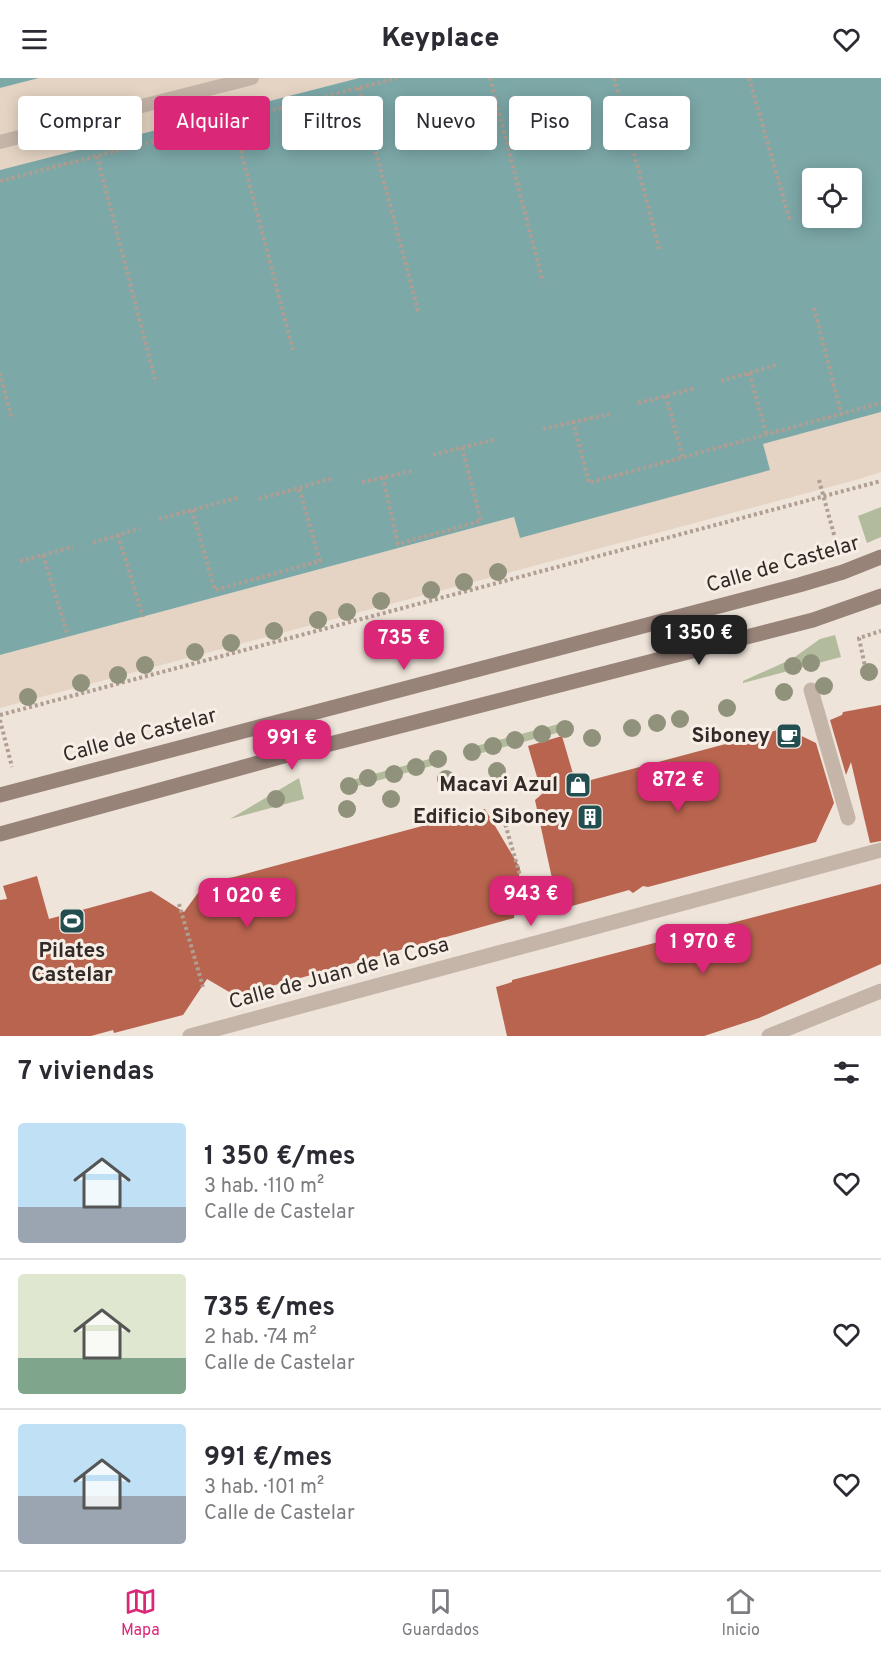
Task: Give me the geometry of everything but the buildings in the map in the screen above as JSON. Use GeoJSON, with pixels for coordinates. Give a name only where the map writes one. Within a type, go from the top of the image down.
{"type":"FeatureCollection","features":[{"type":"Feature","properties":{"kind":"main road","name":"Calle de Castelar"},"geometry":{"type":"LineString","coordinates":[[0,795],[799,585],[843,572],[881,557]]}},
{"type":"Feature","properties":{"kind":"main road"},"geometry":{"type":"LineString","coordinates":[[0,834],[314,748],[813,620],[881,596]]}},
{"type":"Feature","properties":{"kind":"street"},"geometry":{"type":"LineString","coordinates":[[811,690],[848,818]]}},
{"type":"Feature","properties":{"kind":"street","name":"Calle de Juan de la Cosa"},"geometry":{"type":"LineString","coordinates":[[190,1036],[881,850]]}},
{"type":"Feature","properties":{"kind":"street"},"geometry":{"type":"LineString","coordinates":[[769,1036],[881,991]]}},
{"type":"Feature","properties":{"kind":"lane"},"geometry":{"type":"LineString","coordinates":[[0,142],[252,78]]}},
{"type":"Feature","properties":{"kind":"path"},"geometry":{"type":"LineString","coordinates":[[270,111],[397,78]]}},
{"type":"Feature","properties":{"kind":"path"},"geometry":{"type":"LineString","coordinates":[[490,78],[543,282]]}},
{"type":"Feature","properties":{"kind":"path"},"geometry":{"type":"LineString","coordinates":[[614,78],[660,252]]}},
{"type":"Feature","properties":{"kind":"path"},"geometry":{"type":"LineString","coordinates":[[749,78],[790,221]]}},
{"type":"Feature","properties":{"kind":"path"},"geometry":{"type":"LineString","coordinates":[[359,88],[419,314]]}},
{"type":"Feature","properties":{"kind":"path"},"geometry":{"type":"LineString","coordinates":[[0,181],[154,141]]}},
{"type":"Feature","properties":{"kind":"path"},"geometry":{"type":"LineString","coordinates":[[241,150],[293,350]]}},
{"type":"Feature","properties":{"kind":"path"},"geometry":{"type":"LineString","coordinates":[[98,156],[156,383]]}},
{"type":"Feature","properties":{"kind":"path"},"geometry":{"type":"LineString","coordinates":[[814,308],[841,413]]}},
{"type":"Feature","properties":{"kind":"path"},"geometry":{"type":"LineString","coordinates":[[721,381],[776,365]]}},
{"type":"Feature","properties":{"kind":"path"},"geometry":{"type":"LineString","coordinates":[[0,373],[12,420]]}},
{"type":"Feature","properties":{"kind":"path"},"geometry":{"type":"LineString","coordinates":[[749,373],[767,435]]}},
{"type":"Feature","properties":{"kind":"path"},"geometry":{"type":"LineString","coordinates":[[638,403],[696,388]]}},
{"type":"Feature","properties":{"kind":"path"},"geometry":{"type":"LineString","coordinates":[[666,396],[683,458]]}},
{"type":"Feature","properties":{"kind":"path"},"geometry":{"type":"LineString","coordinates":[[573,421],[589,483],[881,403]]}},
{"type":"Feature","properties":{"kind":"path"},"geometry":{"type":"LineString","coordinates":[[543,429],[609,414]]}},
{"type":"Feature","properties":{"kind":"path"},"geometry":{"type":"LineString","coordinates":[[433,455],[496,439]]}},
{"type":"Feature","properties":{"kind":"path"},"geometry":{"type":"LineString","coordinates":[[383,477],[398,544],[481,521],[462,448]]}},
{"type":"Feature","properties":{"kind":"path"},"geometry":{"type":"LineString","coordinates":[[362,482],[413,471]]}},
{"type":"Feature","properties":{"kind":"path"},"geometry":{"type":"LineString","coordinates":[[259,498],[334,478]]}},
{"type":"Feature","properties":{"kind":"path"},"geometry":{"type":"LineString","coordinates":[[819,480],[840,556]]}},
{"type":"Feature","properties":{"kind":"path"},"geometry":{"type":"LineString","coordinates":[[0,715],[881,481]]}},
{"type":"Feature","properties":{"kind":"path"},"geometry":{"type":"LineString","coordinates":[[192,510],[215,590],[320,561],[299,488]]}},
{"type":"Feature","properties":{"kind":"path"},"geometry":{"type":"LineString","coordinates":[[159,519],[237,498]]}},
{"type":"Feature","properties":{"kind":"path"},"geometry":{"type":"LineString","coordinates":[[93,543],[140,528]]}},
{"type":"Feature","properties":{"kind":"path"},"geometry":{"type":"LineString","coordinates":[[118,535],[143,617]]}},
{"type":"Feature","properties":{"kind":"path"},"geometry":{"type":"LineString","coordinates":[[20,561],[73,547]]}},
{"type":"Feature","properties":{"kind":"path"},"geometry":{"type":"LineString","coordinates":[[43,555],[68,636]]}},
{"type":"Feature","properties":{"kind":"path"},"geometry":{"type":"LineString","coordinates":[[867,676],[859,638],[881,631]]}},
{"type":"Feature","properties":{"kind":"path"},"geometry":{"type":"LineString","coordinates":[[0,720],[12,767]]}},
{"type":"Feature","properties":{"kind":"path"},"geometry":{"type":"LineString","coordinates":[[502,813],[532,917]]}},
{"type":"Feature","properties":{"kind":"path"},"geometry":{"type":"LineString","coordinates":[[179,904],[203,987]]}},
{"type":"Feature","properties":{"kind":"green space"},"geometry":{"type":"Polygon","coordinates":[[[881,507],[881,537],[867,543],[858,516],[881,507]]]}},
{"type":"Feature","properties":{"kind":"green space"},"geometry":{"type":"Polygon","coordinates":[[[835,635],[841,657],[743,683],[792,659],[820,639],[835,635]]]}},
{"type":"Feature","properties":{"kind":"green space"},"geometry":{"type":"Polygon","coordinates":[[[570,721],[572,729],[470,756],[468,748],[570,721]]]}},
{"type":"Feature","properties":{"kind":"green space"},"geometry":{"type":"Polygon","coordinates":[[[444,755],[446,762],[343,790],[341,783],[444,755]]]}},
{"type":"Feature","properties":{"kind":"green space"},"geometry":{"type":"Polygon","coordinates":[[[299,778],[304,799],[230,819],[299,778]]]}},
{"type":"Feature","properties":{"kind":"shaded area"},"geometry":{"type":"Polygon","coordinates":[[[39,78],[359,78],[270,101],[270,96],[154,96],[154,131],[142,134],[142,96],[18,96],[18,150],[78,150],[0,170],[0,88],[39,78]]]}},
{"type":"Feature","properties":{"kind":"shaded area"},"geometry":{"type":"Polygon","coordinates":[[[881,412],[881,472],[0,708],[0,655],[514,517],[520,538],[769,470],[763,444],[881,412]]]}},
{"type":"Feature","properties":{"kind":"water"},"geometry":{"type":"Polygon","coordinates":[[[0,78],[39,78],[0,88],[0,78]]]}},
{"type":"Feature","properties":{"kind":"water"},"geometry":{"type":"Polygon","coordinates":[[[359,78],[881,78],[881,412],[763,444],[770,470],[520,538],[514,517],[0,655],[0,170],[78,150],[142,150],[142,134],[154,131],[154,150],[270,150],[270,101],[282,98],[282,150],[383,150],[383,96],[289,96],[359,78]]]}},
{"type":"Feature","properties":{"kind":"place","name":"Siboney"},"geometry":{"type":"Point","coordinates":[789,736]}},
{"type":"Feature","properties":{"kind":"place","name":"Macavi Azul"},"geometry":{"type":"Point","coordinates":[578,785]}},
{"type":"Feature","properties":{"kind":"place","name":"Edificio Siboney"},"geometry":{"type":"Point","coordinates":[590,817]}},
{"type":"Feature","properties":{"kind":"place","name":"Pilates Castelar"},"geometry":{"type":"Point","coordinates":[72,921]}}]}
